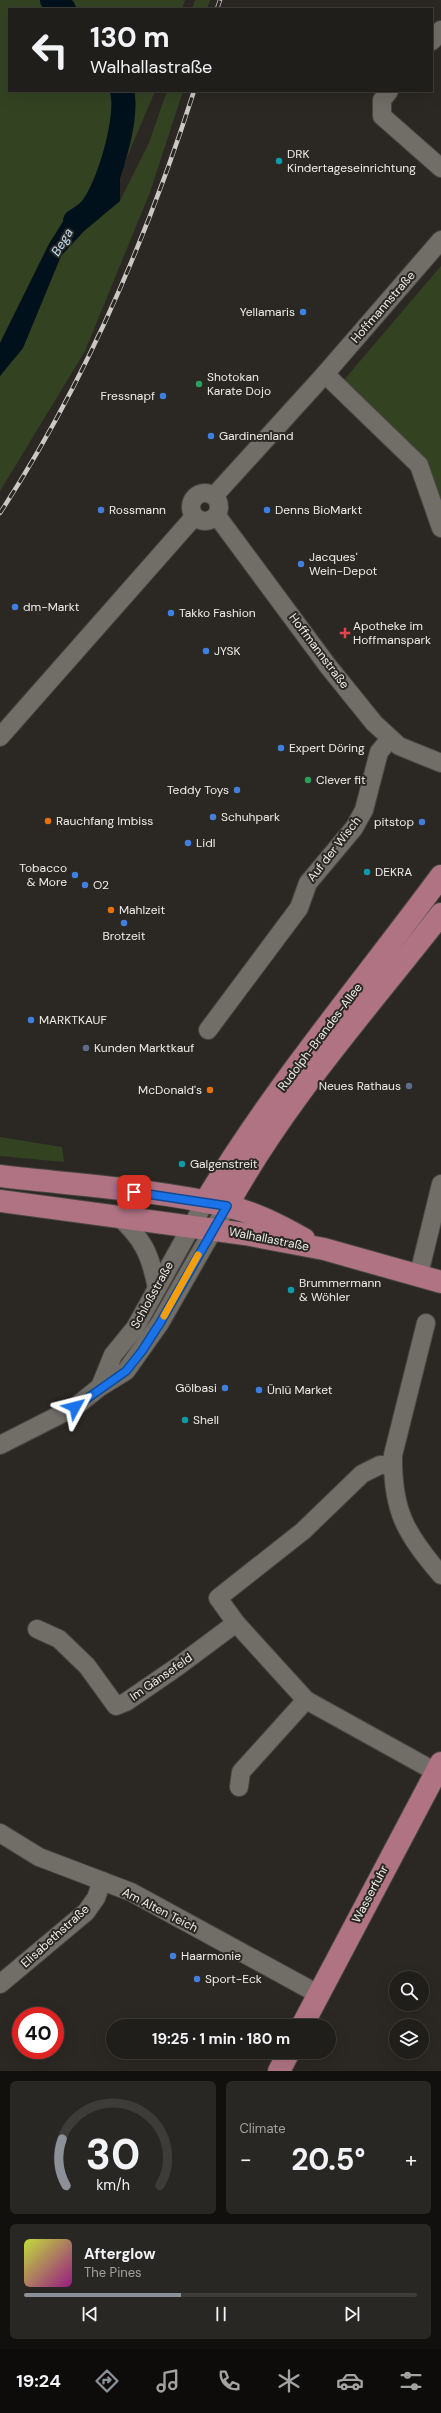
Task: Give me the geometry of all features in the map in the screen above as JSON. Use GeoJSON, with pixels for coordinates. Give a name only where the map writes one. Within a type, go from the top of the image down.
{"type":"FeatureCollection","features":[{"type":"Feature","properties":{"kind":"main road","name":"Rudolph-Brandes-Allee"},"geometry":{"type":"LineString","coordinates":[[205,1202],[231,1159],[301,1061],[441,876]]}},
{"type":"Feature","properties":{"kind":"main road","name":"Rudolph-Brandes-Allee"},"geometry":{"type":"LineString","coordinates":[[227,1206],[243,1177],[284,1115],[441,914]]}},
{"type":"Feature","properties":{"kind":"main road","name":"Walhallastraße"},"geometry":{"type":"LineString","coordinates":[[0,1176],[227,1206],[274,1223],[324,1249]]}},
{"type":"Feature","properties":{"kind":"main road","name":"Walhallastraße"},"geometry":{"type":"LineString","coordinates":[[0,1201],[214,1228],[324,1249],[419,1274],[441,1282]]}},
{"type":"Feature","properties":{"kind":"main road","name":"Wasserfuhr"},"geometry":{"type":"LineString","coordinates":[[306,2019],[438,1768]]}},
{"type":"Feature","properties":{"kind":"main road"},"geometry":{"type":"LineString","coordinates":[[279,2071],[285,2059]]}},
{"type":"Feature","properties":{"kind":"street"},"geometry":{"type":"LineString","coordinates":[[433,40],[441,30]]}},
{"type":"Feature","properties":{"kind":"street"},"geometry":{"type":"LineString","coordinates":[[388,92],[382,100],[382,116],[441,168]]}},
{"type":"Feature","properties":{"kind":"street","name":"Hoffmannstraße"},"geometry":{"type":"LineString","coordinates":[[214,496],[325,374],[441,240]]}},
{"type":"Feature","properties":{"kind":"street"},"geometry":{"type":"LineString","coordinates":[[325,374],[419,466],[441,528]]}},
{"type":"Feature","properties":{"kind":"street"},"geometry":{"type":"LineString","coordinates":[[202,493],[214,496],[220,505],[217,516],[206,522],[194,517],[190,508],[194,498],[202,493]]}},
{"type":"Feature","properties":{"kind":"street","name":"Hoffmannstraße"},"geometry":{"type":"LineString","coordinates":[[217,516],[328,666],[374,723],[390,739],[419,756],[441,763]]}},
{"type":"Feature","properties":{"kind":"street"},"geometry":{"type":"LineString","coordinates":[[0,737],[194,517]]}},
{"type":"Feature","properties":{"kind":"street","name":"Auf der Wisch"},"geometry":{"type":"LineString","coordinates":[[208,1030],[299,908],[308,883],[354,828],[360,816],[378,752],[390,739]]}},
{"type":"Feature","properties":{"kind":"street"},"geometry":{"type":"LineString","coordinates":[[419,1274],[441,1184]]}},
{"type":"Feature","properties":{"kind":"street","name":"Schloßstraße"},"geometry":{"type":"LineString","coordinates":[[100,1387],[113,1355],[135,1328],[205,1202]]}},
{"type":"Feature","properties":{"kind":"street","name":"Schloßstraße"},"geometry":{"type":"LineString","coordinates":[[0,1445],[75,1407],[100,1387],[126,1371],[142,1351],[160,1323],[227,1206]]}},
{"type":"Feature","properties":{"kind":"street"},"geometry":{"type":"LineString","coordinates":[[117,1215],[133,1230],[144,1245],[152,1267],[157,1288]]}},
{"type":"Feature","properties":{"kind":"street"},"geometry":{"type":"LineString","coordinates":[[426,1323],[393,1455],[392,1465],[394,1492],[398,1511],[421,1552],[441,1575]]}},
{"type":"Feature","properties":{"kind":"street"},"geometry":{"type":"LineString","coordinates":[[392,1465],[380,1465],[362,1474],[303,1531],[218,1598],[236,1623],[306,1700],[438,1768]]}},
{"type":"Feature","properties":{"kind":"street","name":"Im Gänsefeld"},"geometry":{"type":"LineString","coordinates":[[38,1629],[59,1639],[87,1666],[116,1706],[126,1702],[177,1667],[236,1623]]}},
{"type":"Feature","properties":{"kind":"street"},"geometry":{"type":"LineString","coordinates":[[239,1787],[241,1772],[306,1700]]}},
{"type":"Feature","properties":{"kind":"street","name":"Am Alten Teich"},"geometry":{"type":"LineString","coordinates":[[0,1833],[39,1857],[131,1892],[318,1994]]}},
{"type":"Feature","properties":{"kind":"street","name":"Elisabethstraße"},"geometry":{"type":"LineString","coordinates":[[0,1984],[86,1912],[96,1898],[102,1881]]}},
{"type":"Feature","properties":{"kind":"green space"},"geometry":{"type":"Polygon","coordinates":[[[0,0],[185,0],[182,8],[8,8],[8,92],[155,92],[120,174],[105,192],[64,220],[49,244],[0,343],[0,0]]]}},
{"type":"Feature","properties":{"kind":"green space"},"geometry":{"type":"Polygon","coordinates":[[[195,0],[210,0],[207,8],[192,8],[195,0]]]}},
{"type":"Feature","properties":{"kind":"green space"},"geometry":{"type":"Polygon","coordinates":[[[167,92],[183,92],[150,192],[85,351],[0,491],[0,376],[23,348],[61,256],[84,231],[120,201],[149,143],[167,92]]]}},
{"type":"Feature","properties":{"kind":"green space"},"geometry":{"type":"Polygon","coordinates":[[[441,266],[441,503],[344,380],[441,266]]]}},
{"type":"Feature","properties":{"kind":"green space"},"geometry":{"type":"Polygon","coordinates":[[[0,1137],[62,1147],[64,1162],[0,1156],[0,1137]]]}},
{"type":"Feature","properties":{"kind":"water"},"geometry":{"type":"Polygon","coordinates":[[[120,174],[120,201],[84,231],[61,256],[23,348],[0,376],[0,343],[49,244],[64,220],[105,192],[120,174]]]}},
{"type":"Feature","properties":{"kind":"waterway","name":"Bega"},"geometry":{"type":"LineString","coordinates":[[52,0],[63,8]]}},
{"type":"Feature","properties":{"kind":"waterway","name":"Bega"},"geometry":{"type":"LineString","coordinates":[[75,221],[90,210],[104,187],[120,135],[123,103],[122,92]]}},
{"type":"Feature","properties":{"kind":"railway"},"geometry":{"type":"LineString","coordinates":[[217,8],[220,0]]}},
{"type":"Feature","properties":{"kind":"railway"},"geometry":{"type":"LineString","coordinates":[[0,513],[31,464],[60,413],[111,308],[156,201],[194,92]]}},
{"type":"Feature","properties":{"kind":"slow traffic"},"geometry":{"type":"LineString","coordinates":[[164,1316],[198,1255]]}},
{"type":"Feature","properties":{"kind":"place","name":"DRK Kindertageseinrichtung"},"geometry":{"type":"Point","coordinates":[279,161]}},
{"type":"Feature","properties":{"kind":"place","name":"Yellamaris"},"geometry":{"type":"Point","coordinates":[303,312]}},
{"type":"Feature","properties":{"kind":"place","name":"Shotokan Karate Dojo"},"geometry":{"type":"Point","coordinates":[199,384]}},
{"type":"Feature","properties":{"kind":"place","name":"Fressnapf"},"geometry":{"type":"Point","coordinates":[163,396]}},
{"type":"Feature","properties":{"kind":"place","name":"Gardinenland"},"geometry":{"type":"Point","coordinates":[211,436]}},
{"type":"Feature","properties":{"kind":"place","name":"Rossmann"},"geometry":{"type":"Point","coordinates":[101,510]}},
{"type":"Feature","properties":{"kind":"place","name":"Denns BioMarkt"},"geometry":{"type":"Point","coordinates":[267,510]}},
{"type":"Feature","properties":{"kind":"place","name":"Jacques' Wein-Depot"},"geometry":{"type":"Point","coordinates":[301,564]}},
{"type":"Feature","properties":{"kind":"place","name":"dm-Markt"},"geometry":{"type":"Point","coordinates":[15,607]}},
{"type":"Feature","properties":{"kind":"place","name":"Takko Fashion"},"geometry":{"type":"Point","coordinates":[171,613]}},
{"type":"Feature","properties":{"kind":"place","name":"Apotheke im Hoffmanspark"},"geometry":{"type":"Point","coordinates":[345,633]}},
{"type":"Feature","properties":{"kind":"place","name":"JYSK"},"geometry":{"type":"Point","coordinates":[206,651]}},
{"type":"Feature","properties":{"kind":"place","name":"Expert Döring"},"geometry":{"type":"Point","coordinates":[281,748]}},
{"type":"Feature","properties":{"kind":"place","name":"Clever fit"},"geometry":{"type":"Point","coordinates":[308,780]}},
{"type":"Feature","properties":{"kind":"place","name":"Teddy Toys"},"geometry":{"type":"Point","coordinates":[237,790]}},
{"type":"Feature","properties":{"kind":"place","name":"Schuhpark"},"geometry":{"type":"Point","coordinates":[213,817]}},
{"type":"Feature","properties":{"kind":"place","name":"Rauchfang Imbiss"},"geometry":{"type":"Point","coordinates":[48,821]}},
{"type":"Feature","properties":{"kind":"place","name":"pitstop"},"geometry":{"type":"Point","coordinates":[422,822]}},
{"type":"Feature","properties":{"kind":"place","name":"Lidl"},"geometry":{"type":"Point","coordinates":[188,843]}},
{"type":"Feature","properties":{"kind":"place","name":"DEKRA"},"geometry":{"type":"Point","coordinates":[367,872]}},
{"type":"Feature","properties":{"kind":"place","name":"Tobacco & More"},"geometry":{"type":"Point","coordinates":[75,875]}},
{"type":"Feature","properties":{"kind":"place","name":"O2"},"geometry":{"type":"Point","coordinates":[85,885]}},
{"type":"Feature","properties":{"kind":"place","name":"Mahlzeit"},"geometry":{"type":"Point","coordinates":[111,910]}},
{"type":"Feature","properties":{"kind":"place","name":"Brotzeit"},"geometry":{"type":"Point","coordinates":[124,923]}},
{"type":"Feature","properties":{"kind":"place","name":"MARKTKAUF"},"geometry":{"type":"Point","coordinates":[31,1020]}},
{"type":"Feature","properties":{"kind":"place","name":"Kunden Marktkauf"},"geometry":{"type":"Point","coordinates":[86,1048]}},
{"type":"Feature","properties":{"kind":"place","name":"Neues Rathaus"},"geometry":{"type":"Point","coordinates":[409,1086]}},
{"type":"Feature","properties":{"kind":"place","name":"McDonald's"},"geometry":{"type":"Point","coordinates":[210,1090]}},
{"type":"Feature","properties":{"kind":"place","name":"Galgenstreit"},"geometry":{"type":"Point","coordinates":[182,1164]}},
{"type":"Feature","properties":{"kind":"place","name":"Brummermann & Wöhler"},"geometry":{"type":"Point","coordinates":[291,1290]}},
{"type":"Feature","properties":{"kind":"place","name":"Gölbasi"},"geometry":{"type":"Point","coordinates":[225,1388]}},
{"type":"Feature","properties":{"kind":"place","name":"Ünlü Market"},"geometry":{"type":"Point","coordinates":[259,1390]}},
{"type":"Feature","properties":{"kind":"place","name":"Shell"},"geometry":{"type":"Point","coordinates":[185,1420]}},
{"type":"Feature","properties":{"kind":"place","name":"Haarmonie"},"geometry":{"type":"Point","coordinates":[173,1956]}},
{"type":"Feature","properties":{"kind":"place","name":"Sport-Eck"},"geometry":{"type":"Point","coordinates":[197,1979]}},
{"type":"Feature","properties":{"kind":"route"},"geometry":{"type":"LineString","coordinates":[[75,1407],[100,1387],[126,1371],[142,1351],[160,1323],[227,1206],[164,1195],[134,1192]]}}]}
